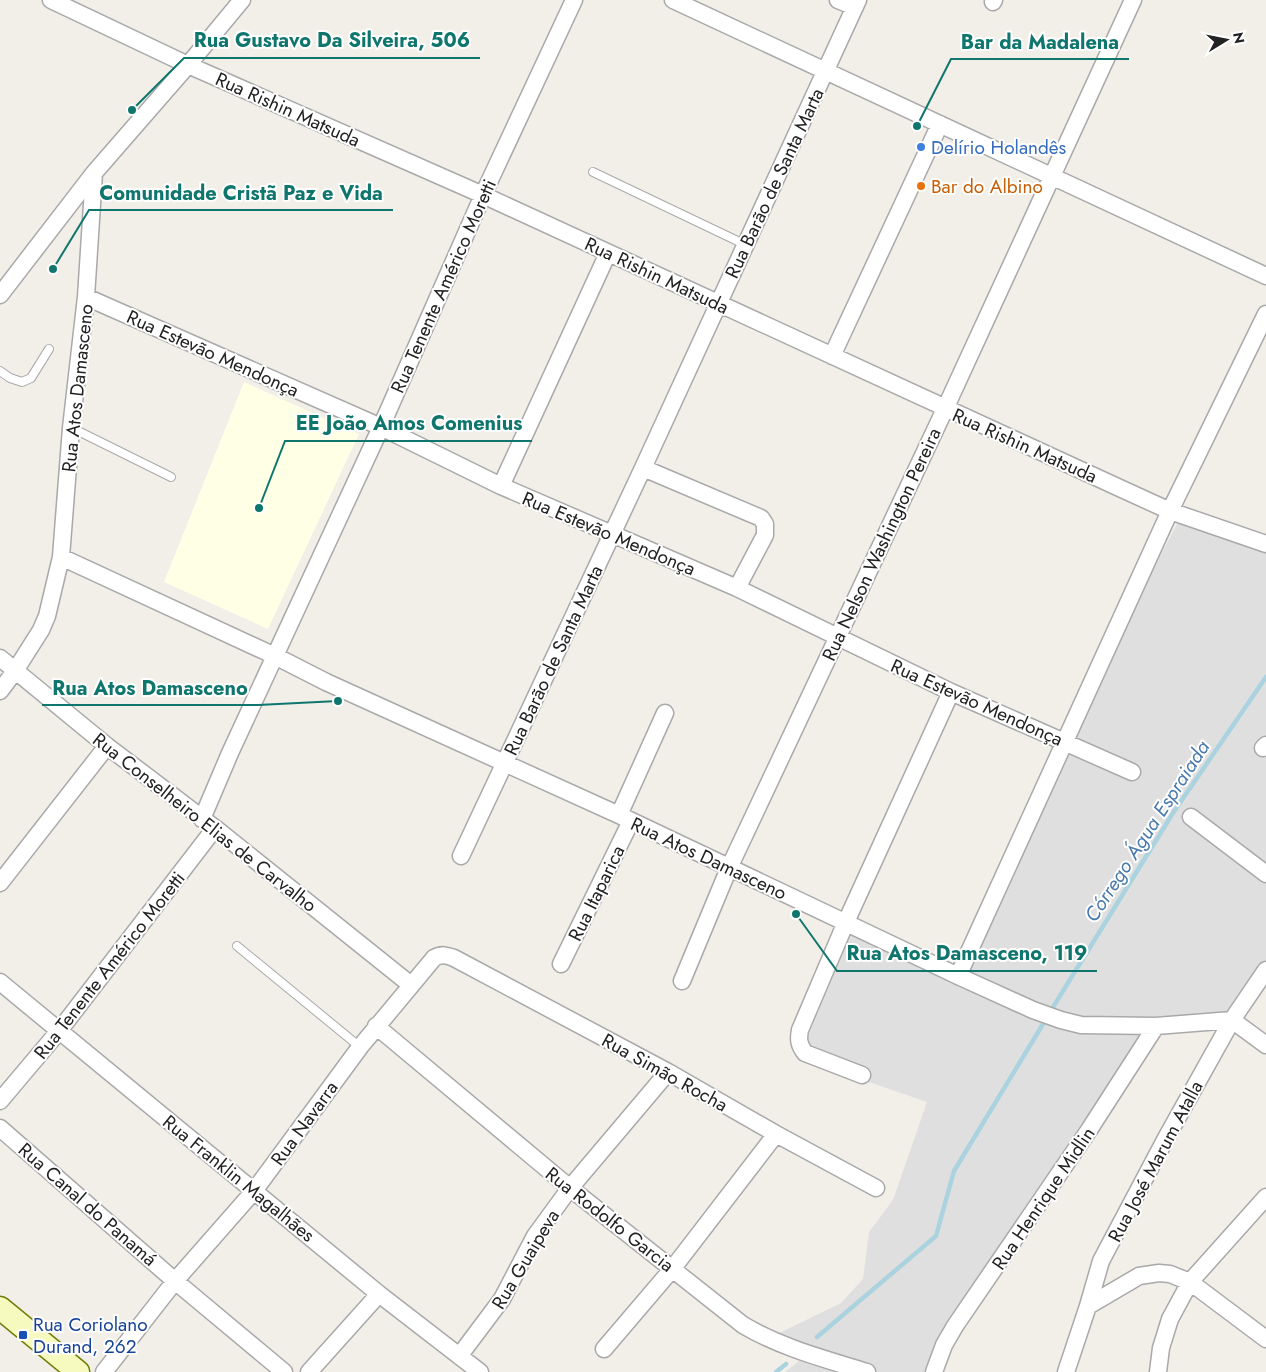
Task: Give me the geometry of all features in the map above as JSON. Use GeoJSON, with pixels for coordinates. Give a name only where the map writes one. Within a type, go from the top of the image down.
{"type":"FeatureCollection","features":[{"type":"Feature","properties":{"kind":"street","name":"Rua Rishin Matsuda"},"geometry":{"type":"LineString","coordinates":[[51,0],[188,65],[483,195],[944,409],[1170,511],[1266,544]]}},
{"type":"Feature","properties":{"kind":"street"},"geometry":{"type":"LineString","coordinates":[[2,288],[94,173],[242,0]]}},
{"type":"Feature","properties":{"kind":"street","name":"Rua Tenente Américo Moretti"},"geometry":{"type":"LineString","coordinates":[[0,1101],[60,1031],[209,823],[230,753],[381,428],[483,195],[574,0]]}},
{"type":"Feature","properties":{"kind":"street"},"geometry":{"type":"LineString","coordinates":[[673,0],[1266,276]]}},
{"type":"Feature","properties":{"kind":"street"},"geometry":{"type":"LineString","coordinates":[[838,0],[856,4]]}},
{"type":"Feature","properties":{"kind":"street","name":"Rua Nelson Washington Pereira"},"geometry":{"type":"LineString","coordinates":[[682,981],[729,868],[1133,0]]}},
{"type":"Feature","properties":{"kind":"street","name":"Rua Barão de Santa Marta"},"geometry":{"type":"LineString","coordinates":[[461,856],[643,468],[856,4]]}},
{"type":"Feature","properties":{"kind":"street"},"geometry":{"type":"LineString","coordinates":[[832,356],[940,124]]}},
{"type":"Feature","properties":{"kind":"street","name":"Rua Atos Damasceno"},"geometry":{"type":"LineString","coordinates":[[94,173],[86,297],[71,428],[61,557],[1034,1010],[1081,1025],[1156,1026],[1232,1020]]}},
{"type":"Feature","properties":{"kind":"street"},"geometry":{"type":"LineString","coordinates":[[501,486],[608,252]]}},
{"type":"Feature","properties":{"kind":"street","name":"Rua Estevão Mendonça"},"geometry":{"type":"LineString","coordinates":[[86,297],[381,428],[501,486],[737,588],[951,692],[1132,772]]}},
{"type":"Feature","properties":{"kind":"street"},"geometry":{"type":"LineString","coordinates":[[958,976],[1170,511],[1266,314]]}},
{"type":"Feature","properties":{"kind":"street"},"geometry":{"type":"LineString","coordinates":[[643,468],[762,518],[766,524],[765,535],[737,588]]}},
{"type":"Feature","properties":{"kind":"street"},"geometry":{"type":"LineString","coordinates":[[0,691],[41,630],[47,616],[61,557]]}},
{"type":"Feature","properties":{"kind":"street","name":"Rua Conselheiro Elias de Carvalho"},"geometry":{"type":"LineString","coordinates":[[0,658],[107,746],[209,823],[410,985]]}},
{"type":"Feature","properties":{"kind":"street"},"geometry":{"type":"LineString","coordinates":[[862,1075],[805,1053],[800,1047],[798,1039],[800,1030],[846,922],[951,692]]}},
{"type":"Feature","properties":{"kind":"street","name":"Rua Itaparica"},"geometry":{"type":"LineString","coordinates":[[561,964],[625,818],[665,713]]}},
{"type":"Feature","properties":{"kind":"street"},"geometry":{"type":"LineString","coordinates":[[0,883],[107,746]]}},
{"type":"Feature","properties":{"kind":"street"},"geometry":{"type":"LineString","coordinates":[[1191,816],[1266,874]]}},
{"type":"Feature","properties":{"kind":"street","name":"Rua Navarra"},"geometry":{"type":"LineString","coordinates":[[104,1372],[176,1281],[254,1191],[360,1047],[410,985],[434,958],[446,955],[454,958]]}},
{"type":"Feature","properties":{"kind":"street","name":"Rua Simão Rocha"},"geometry":{"type":"LineString","coordinates":[[454,958],[668,1072],[776,1134],[876,1188]]}},
{"type":"Feature","properties":{"kind":"street","name":"Rua José Marum Atalla"},"geometry":{"type":"LineString","coordinates":[[1066,1372],[1101,1261],[1165,1140],[1232,1020],[1266,970]]}},
{"type":"Feature","properties":{"kind":"street","name":"Rua Franklin Magalhães"},"geometry":{"type":"LineString","coordinates":[[0,982],[379,1294],[480,1372]]}},
{"type":"Feature","properties":{"kind":"street"},"geometry":{"type":"LineString","coordinates":[[1232,1020],[1266,1045]]}},
{"type":"Feature","properties":{"kind":"street","name":"Rua Rodolfo Garcia"},"geometry":{"type":"LineString","coordinates":[[376,1026],[570,1188],[743,1325],[783,1346],[867,1372]]}},
{"type":"Feature","properties":{"kind":"street","name":"Rua Henrique Midlin"},"geometry":{"type":"LineString","coordinates":[[934,1372],[941,1352],[952,1332],[1078,1147],[1156,1026]]}},
{"type":"Feature","properties":{"kind":"street","name":"Rua Guaipeva"},"geometry":{"type":"LineString","coordinates":[[460,1356],[502,1300],[535,1236],[570,1188],[668,1072]]}},
{"type":"Feature","properties":{"kind":"street","name":"Rua Canal do Panamá"},"geometry":{"type":"LineString","coordinates":[[0,1128],[284,1372]]}},
{"type":"Feature","properties":{"kind":"street"},"geometry":{"type":"LineString","coordinates":[[604,1349],[673,1268],[776,1134]]}},
{"type":"Feature","properties":{"kind":"street"},"geometry":{"type":"LineString","coordinates":[[1158,1372],[1161,1348],[1170,1319],[1190,1282],[1266,1196]]}},
{"type":"Feature","properties":{"kind":"street"},"geometry":{"type":"LineString","coordinates":[[1088,1306],[1139,1276],[1170,1274],[1190,1282],[1266,1339]]}},
{"type":"Feature","properties":{"kind":"street"},"geometry":{"type":"LineString","coordinates":[[309,1372],[379,1294]]}},
{"type":"Feature","properties":{"kind":"street"},"geometry":{"type":"LineString","coordinates":[[0,1308],[78,1372]]}},
{"type":"Feature","properties":{"kind":"lane"},"geometry":{"type":"LineString","coordinates":[[593,172],[746,244]]}},
{"type":"Feature","properties":{"kind":"lane"},"geometry":{"type":"LineString","coordinates":[[0,371],[10,378],[22,382],[31,378],[49,349]]}},
{"type":"Feature","properties":{"kind":"lane"},"geometry":{"type":"LineString","coordinates":[[71,428],[171,477]]}},
{"type":"Feature","properties":{"kind":"lane"},"geometry":{"type":"LineString","coordinates":[[237,946],[360,1047]]}},
{"type":"Feature","properties":{"kind":"shaded area"},"geometry":{"type":"Polygon","coordinates":[[[244,382],[359,434],[268,629],[164,582],[244,382]]]}},
{"type":"Feature","properties":{"kind":"shaded area"},"geometry":{"type":"Polygon","coordinates":[[[1178,522],[1266,547],[1266,967],[1232,1020],[1156,1027],[943,1362],[941,1372],[785,1372],[799,1361],[757,1344],[841,1303],[863,1279],[869,1232],[893,1200],[927,1102],[799,1058],[851,934],[958,976],[1064,741],[1178,522]]]}},
{"type":"Feature","properties":{"kind":"waterway","name":"Córrego Água Espraiada"},"geometry":{"type":"LineString","coordinates":[[1050,1012],[1173,813],[1266,677]]}},
{"type":"Feature","properties":{"kind":"waterway","name":"Córrego Água Espraiada"},"geometry":{"type":"LineString","coordinates":[[817,1337],[936,1236],[954,1171],[1046,1019]]}},
{"type":"Feature","properties":{"kind":"waterway","name":"Córrego Água Espraiada"},"geometry":{"type":"LineString","coordinates":[[776,1372],[786,1364]]}},
{"type":"Feature","properties":{"kind":"place","name":"Rua Gustavo Da Silveira, 506"},"geometry":{"type":"Point","coordinates":[132,110]}},
{"type":"Feature","properties":{"kind":"place","name":"Bar da Madalena"},"geometry":{"type":"Point","coordinates":[917,126]}},
{"type":"Feature","properties":{"kind":"place","name":"Delírio Holandês"},"geometry":{"type":"Point","coordinates":[921,147]}},
{"type":"Feature","properties":{"kind":"place","name":"Bar do Albino"},"geometry":{"type":"Point","coordinates":[921,186]}},
{"type":"Feature","properties":{"kind":"place","name":"Comunidade Cristã Paz e Vida"},"geometry":{"type":"Point","coordinates":[53,269]}},
{"type":"Feature","properties":{"kind":"place","name":"EE João Amos Comenius"},"geometry":{"type":"Point","coordinates":[259,508]}},
{"type":"Feature","properties":{"kind":"place","name":"Rua Atos Damasceno"},"geometry":{"type":"Point","coordinates":[338,701]}},
{"type":"Feature","properties":{"kind":"place","name":"Rua Atos Damasceno, 119"},"geometry":{"type":"Point","coordinates":[796,914]}},
{"type":"Feature","properties":{"kind":"place","name":"Rua Coriolano Durand, 262"},"geometry":{"type":"Point","coordinates":[23,1335]}}]}
